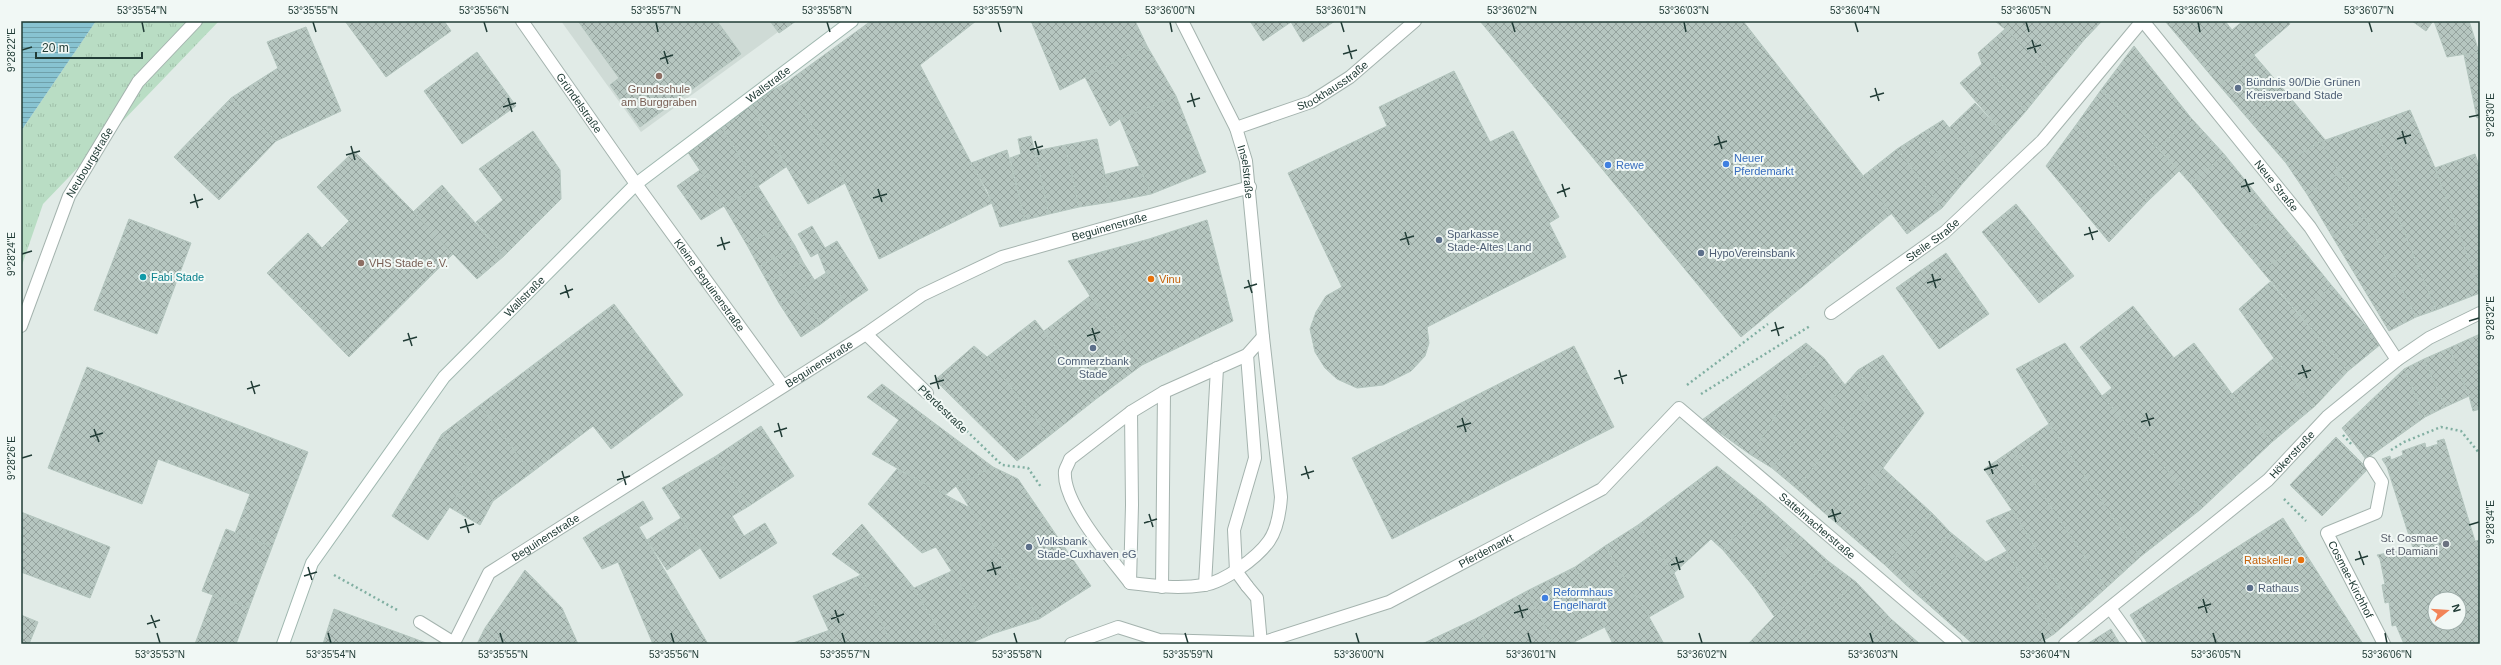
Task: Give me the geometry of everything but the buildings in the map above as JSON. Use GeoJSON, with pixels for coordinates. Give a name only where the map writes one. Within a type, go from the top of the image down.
{"type":"FeatureCollection","features":[{"type":"Feature","properties":{"kind":"street","name":"Neubourgstraße"},"geometry":{"type":"LineString","coordinates":[[21,326],[69,196],[138,82],[196,21]]}},
{"type":"Feature","properties":{"kind":"street","name":"Gründelstraße"},"geometry":{"type":"LineString","coordinates":[[522,21],[636,184]]}},
{"type":"Feature","properties":{"kind":"street","name":"Wallstraße"},"geometry":{"type":"LineString","coordinates":[[283,644],[312,563],[444,377],[636,184],[852,21]]}},
{"type":"Feature","properties":{"kind":"street","name":"Inselstraße"},"geometry":{"type":"LineString","coordinates":[[1182,21],[1236,128],[1246,161],[1250,187],[1263,336],[1281,497],[1280,513],[1269,541],[1236,571],[1205,585]]}},
{"type":"Feature","properties":{"kind":"street","name":"Stockhausstraße"},"geometry":{"type":"LineString","coordinates":[[1236,128],[1311,102],[1350,77],[1415,21]]}},
{"type":"Feature","properties":{"kind":"street","name":"Steile Straße"},"geometry":{"type":"LineString","coordinates":[[1831,313],[1945,232],[2042,141],[2142,21]]}},
{"type":"Feature","properties":{"kind":"street","name":"Neue Straße"},"geometry":{"type":"LineString","coordinates":[[2142,21],[2310,227],[2397,360]]}},
{"type":"Feature","properties":{"kind":"street","name":"Kleine Beguinenstraße"},"geometry":{"type":"LineString","coordinates":[[636,184],[782,386]]}},
{"type":"Feature","properties":{"kind":"street","name":"Beguinenstraße"},"geometry":{"type":"LineString","coordinates":[[420,622],[454,644],[489,573],[866,334],[922,295],[1002,257],[1250,187]]}},
{"type":"Feature","properties":{"kind":"street","name":"Hökerstraße"},"geometry":{"type":"LineString","coordinates":[[2065,644],[2268,480],[2327,417],[2397,360],[2429,338],[2480,313]]}},
{"type":"Feature","properties":{"kind":"street","name":"Pferdestraße"},"geometry":{"type":"LineString","coordinates":[[866,334],[927,393]]}},
{"type":"Feature","properties":{"kind":"street"},"geometry":{"type":"LineString","coordinates":[[1217,368],[1205,585],[1162,587],[1130,583],[1091,533],[1077,509],[1067,486],[1066,470],[1070,459],[1131,412],[1164,392],[1217,368],[1247,355],[1263,336]]}},
{"type":"Feature","properties":{"kind":"street"},"geometry":{"type":"LineString","coordinates":[[1247,355],[1255,458],[1234,530],[1236,571],[1258,598],[1261,644]]}},
{"type":"Feature","properties":{"kind":"street"},"geometry":{"type":"LineString","coordinates":[[1162,587],[1164,392]]}},
{"type":"Feature","properties":{"kind":"street","name":"Pferdemarkt"},"geometry":{"type":"LineString","coordinates":[[1071,644],[1118,627],[1159,640],[1261,644],[1389,602],[1602,490],[1679,408]]}},
{"type":"Feature","properties":{"kind":"street","name":"Sattelmacherstraße"},"geometry":{"type":"LineString","coordinates":[[1679,408],[1956,644]]}},
{"type":"Feature","properties":{"kind":"street"},"geometry":{"type":"LineString","coordinates":[[1130,583],[1132,505],[1131,412]]}},
{"type":"Feature","properties":{"kind":"street","name":"Cosmae-Kirchhof"},"geometry":{"type":"LineString","coordinates":[[2370,464],[2382,482],[2376,513],[2327,533],[2384,644]]}},
{"type":"Feature","properties":{"kind":"street"},"geometry":{"type":"LineString","coordinates":[[2110,608],[2136,644]]}},
{"type":"Feature","properties":{"kind":"path"},"geometry":{"type":"LineString","coordinates":[[1679,408],[1831,313]]}},
{"type":"Feature","properties":{"kind":"path"},"geometry":{"type":"LineString","coordinates":[[1679,408],[1680,391],[1768,324]]}},
{"type":"Feature","properties":{"kind":"path","name":"Pferdestraße"},"geometry":{"type":"LineString","coordinates":[[927,393],[1002,466],[1028,468]]}},
{"type":"Feature","properties":{"kind":"path"},"geometry":{"type":"LineString","coordinates":[[2327,417],[2370,464],[2404,442],[2441,427],[2462,431],[2480,454]]}},
{"type":"Feature","properties":{"kind":"path"},"geometry":{"type":"LineString","coordinates":[[2293,509],[2306,522]]}},
{"type":"Feature","properties":{"kind":"path"},"geometry":{"type":"LineString","coordinates":[[312,563],[420,622]]}},
{"type":"Feature","properties":{"kind":"shaded area","name":"Grundschule am Burggraben"},"geometry":{"type":"Polygon","coordinates":[[[561,21],[793,21],[641,132],[561,21]]]}},
{"type":"Feature","properties":{"kind":"green space"},"geometry":{"type":"Polygon","coordinates":[[[96,21],[219,21],[43,204],[21,268],[21,131],[96,21]]]}},
{"type":"Feature","properties":{"kind":"water"},"geometry":{"type":"Polygon","coordinates":[[[21,21],[96,21],[21,131],[21,21]]]}},
{"type":"Feature","properties":{"kind":"place","name":"Grundschule am Burggraben"},"geometry":{"type":"Point","coordinates":[659,76]}},
{"type":"Feature","properties":{"kind":"place","name":"Bündnis 90/Die Grünen Kreisverband Stade"},"geometry":{"type":"Point","coordinates":[2238,88]}},
{"type":"Feature","properties":{"kind":"place","name":"Neuer Pferdemarkt"},"geometry":{"type":"Point","coordinates":[1726,164]}},
{"type":"Feature","properties":{"kind":"place","name":"Rewe"},"geometry":{"type":"Point","coordinates":[1608,165]}},
{"type":"Feature","properties":{"kind":"place","name":"Sparkasse Stade-Altes Land"},"geometry":{"type":"Point","coordinates":[1439,240]}},
{"type":"Feature","properties":{"kind":"place","name":"HypoVereinsbank"},"geometry":{"type":"Point","coordinates":[1701,253]}},
{"type":"Feature","properties":{"kind":"place","name":"VHS Stade e. V."},"geometry":{"type":"Point","coordinates":[361,263]}},
{"type":"Feature","properties":{"kind":"place","name":"Fabi Stade"},"geometry":{"type":"Point","coordinates":[143,277]}},
{"type":"Feature","properties":{"kind":"place","name":"Vinu"},"geometry":{"type":"Point","coordinates":[1151,279]}},
{"type":"Feature","properties":{"kind":"place","name":"Commerzbank Stade"},"geometry":{"type":"Point","coordinates":[1093,348]}},
{"type":"Feature","properties":{"kind":"place","name":"St. Cosmae et Damiani"},"geometry":{"type":"Point","coordinates":[2446,544]}},
{"type":"Feature","properties":{"kind":"place","name":"Volksbank Stade-Cuxhaven eG"},"geometry":{"type":"Point","coordinates":[1029,547]}},
{"type":"Feature","properties":{"kind":"place","name":"Ratskeller"},"geometry":{"type":"Point","coordinates":[2301,560]}},
{"type":"Feature","properties":{"kind":"place","name":"Rathaus"},"geometry":{"type":"Point","coordinates":[2250,588]}},
{"type":"Feature","properties":{"kind":"place","name":"Reformhaus Engelhardt"},"geometry":{"type":"Point","coordinates":[1545,598]}}]}
